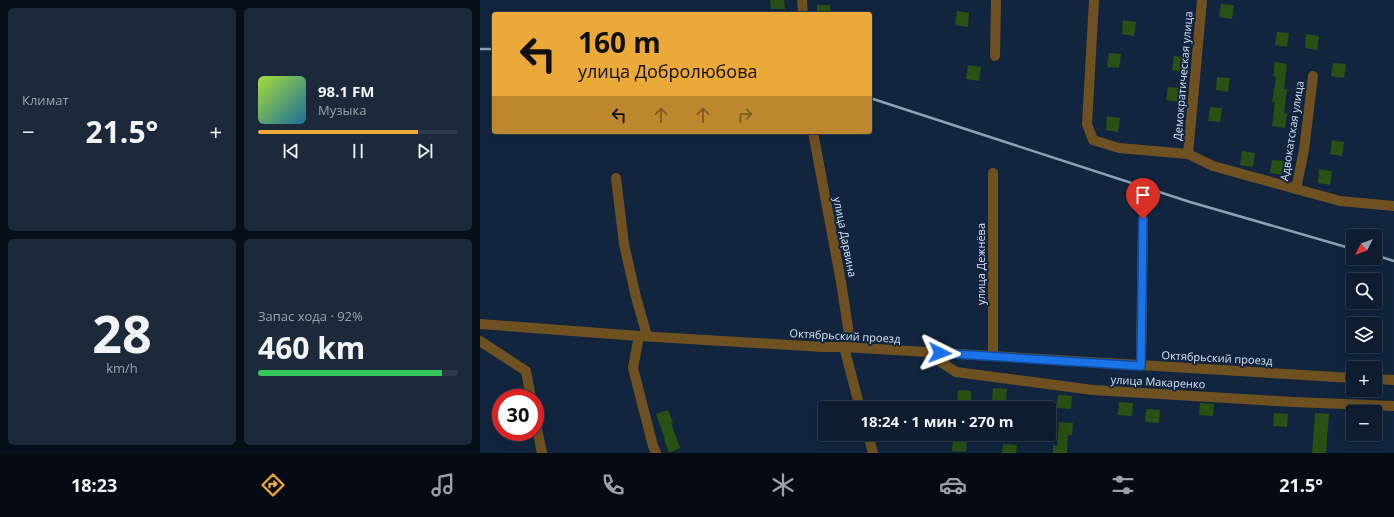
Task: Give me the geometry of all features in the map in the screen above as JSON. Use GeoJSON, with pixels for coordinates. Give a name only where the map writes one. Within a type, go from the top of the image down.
{"type":"FeatureCollection","features":[{"type":"Feature","properties":{"kind":"street"},"geometry":{"type":"LineString","coordinates":[[802,0],[803,12]]}},
{"type":"Feature","properties":{"kind":"street"},"geometry":{"type":"LineString","coordinates":[[995,56],[996,0]]}},
{"type":"Feature","properties":{"kind":"street"},"geometry":{"type":"LineString","coordinates":[[1094,0],[1087,124],[1093,140],[1119,148],[1188,154],[1213,166],[1340,201],[1394,206]]}},
{"type":"Feature","properties":{"kind":"street","name":"Демократическая улица"},"geometry":{"type":"LineString","coordinates":[[1188,154],[1202,0]]}},
{"type":"Feature","properties":{"kind":"street","name":"Адвокатская улица"},"geometry":{"type":"LineString","coordinates":[[1296,189],[1304,150],[1313,76]]}},
{"type":"Feature","properties":{"kind":"street","name":"улица Дарвина"},"geometry":{"type":"LineString","coordinates":[[813,134],[841,282],[847,347],[859,401]]}},
{"type":"Feature","properties":{"kind":"street","name":"улица Дежнёва"},"geometry":{"type":"LineString","coordinates":[[993,173],[993,356]]}},
{"type":"Feature","properties":{"kind":"street"},"geometry":{"type":"LineString","coordinates":[[616,178],[624,244],[643,336],[633,368],[656,453]]}},
{"type":"Feature","properties":{"kind":"street"},"geometry":{"type":"LineString","coordinates":[[1141,366],[1143,219]]}},
{"type":"Feature","properties":{"kind":"street","name":"Октябрьский проезд"},"geometry":{"type":"LineString","coordinates":[[480,324],[643,336],[1346,378]]}},
{"type":"Feature","properties":{"kind":"street"},"geometry":{"type":"LineString","coordinates":[[480,341],[526,371],[529,389]]}},
{"type":"Feature","properties":{"kind":"street","name":"улица Макаренко"},"geometry":{"type":"LineString","coordinates":[[927,353],[956,372],[1093,390],[1293,402],[1394,406]]}},
{"type":"Feature","properties":{"kind":"street"},"geometry":{"type":"LineString","coordinates":[[1382,379],[1394,380]]}},
{"type":"Feature","properties":{"kind":"street"},"geometry":{"type":"LineString","coordinates":[[540,441],[542,453]]}},
{"type":"Feature","properties":{"kind":"street"},"geometry":{"type":"LineString","coordinates":[[870,441],[873,453]]}},
{"type":"Feature","properties":{"kind":"building"},"geometry":{"type":"Polygon","coordinates":[[[770,0],[784,0],[785,9],[771,9],[770,0]]]}},
{"type":"Feature","properties":{"kind":"building"},"geometry":{"type":"Polygon","coordinates":[[[1221,4],[1234,5],[1232,19],[1219,17],[1221,4]]]}},
{"type":"Feature","properties":{"kind":"building"},"geometry":{"type":"Polygon","coordinates":[[[817,5],[830,5],[831,12],[817,12],[817,5]]]}},
{"type":"Feature","properties":{"kind":"building"},"geometry":{"type":"Polygon","coordinates":[[[957,11],[969,13],[968,27],[955,25],[957,11]]]}},
{"type":"Feature","properties":{"kind":"building"},"geometry":{"type":"Polygon","coordinates":[[[1123,20],[1136,22],[1134,36],[1122,34],[1123,20]]]}},
{"type":"Feature","properties":{"kind":"building"},"geometry":{"type":"Polygon","coordinates":[[[1277,32],[1289,33],[1287,47],[1275,45],[1277,32]]]}},
{"type":"Feature","properties":{"kind":"building"},"geometry":{"type":"Polygon","coordinates":[[[1306,34],[1319,36],[1317,50],[1305,48],[1306,34]]]}},
{"type":"Feature","properties":{"kind":"building"},"geometry":{"type":"Polygon","coordinates":[[[1109,53],[1121,54],[1119,68],[1107,67],[1109,53]]]}},
{"type":"Feature","properties":{"kind":"building"},"geometry":{"type":"Polygon","coordinates":[[[1174,56],[1186,58],[1184,72],[1172,70],[1174,56]]]}},
{"type":"Feature","properties":{"kind":"building"},"geometry":{"type":"Polygon","coordinates":[[[1275,62],[1287,64],[1284,89],[1287,89],[1284,113],[1287,114],[1285,128],[1272,126],[1275,102],[1272,102],[1276,77],[1273,76],[1275,62]]]}},
{"type":"Feature","properties":{"kind":"building"},"geometry":{"type":"Polygon","coordinates":[[[1333,63],[1346,64],[1344,78],[1331,76],[1333,63]]]}},
{"type":"Feature","properties":{"kind":"building"},"geometry":{"type":"Polygon","coordinates":[[[968,65],[981,67],[979,81],[966,79],[968,65]]]}},
{"type":"Feature","properties":{"kind":"building"},"geometry":{"type":"Polygon","coordinates":[[[1217,77],[1230,78],[1228,92],[1216,90],[1217,77]]]}},
{"type":"Feature","properties":{"kind":"building"},"geometry":{"type":"Polygon","coordinates":[[[1168,87],[1181,88],[1179,102],[1166,100],[1168,87]]]}},
{"type":"Feature","properties":{"kind":"building"},"geometry":{"type":"Polygon","coordinates":[[[1210,107],[1222,108],[1220,122],[1208,121],[1210,107]]]}},
{"type":"Feature","properties":{"kind":"building"},"geometry":{"type":"Polygon","coordinates":[[[1107,116],[1120,118],[1118,132],[1106,130],[1107,116]]]}},
{"type":"Feature","properties":{"kind":"building"},"geometry":{"type":"Polygon","coordinates":[[[1332,140],[1344,142],[1342,156],[1330,154],[1332,140]]]}},
{"type":"Feature","properties":{"kind":"building"},"geometry":{"type":"Polygon","coordinates":[[[1242,151],[1255,153],[1253,167],[1240,165],[1242,151]]]}},
{"type":"Feature","properties":{"kind":"building"},"geometry":{"type":"Polygon","coordinates":[[[1272,160],[1284,161],[1282,175],[1270,173],[1272,160]]]}},
{"type":"Feature","properties":{"kind":"building"},"geometry":{"type":"Polygon","coordinates":[[[1319,169],[1332,171],[1330,185],[1318,183],[1319,169]]]}},
{"type":"Feature","properties":{"kind":"building"},"geometry":{"type":"Polygon","coordinates":[[[993,388],[1007,389],[1006,401],[992,401],[993,388]]]}},
{"type":"Feature","properties":{"kind":"building"},"geometry":{"type":"Polygon","coordinates":[[[958,390],[971,391],[971,401],[957,401],[958,390]]]}},
{"type":"Feature","properties":{"kind":"building"},"geometry":{"type":"Polygon","coordinates":[[[1058,395],[1072,396],[1071,409],[1057,408],[1058,395]]]}},
{"type":"Feature","properties":{"kind":"building"},"geometry":{"type":"Polygon","coordinates":[[[1119,402],[1133,403],[1132,416],[1118,415],[1119,402]]]}},
{"type":"Feature","properties":{"kind":"building"},"geometry":{"type":"Polygon","coordinates":[[[1200,403],[1214,404],[1213,416],[1199,415],[1200,403]]]}},
{"type":"Feature","properties":{"kind":"building"},"geometry":{"type":"Polygon","coordinates":[[[1146,409],[1160,410],[1159,423],[1145,422],[1146,409]]]}},
{"type":"Feature","properties":{"kind":"building"},"geometry":{"type":"Polygon","coordinates":[[[668,410],[680,448],[669,453],[656,414],[668,410]]]}},
{"type":"Feature","properties":{"kind":"building"},"geometry":{"type":"Polygon","coordinates":[[[1274,413],[1288,414],[1287,427],[1273,426],[1274,413]]]}},
{"type":"Feature","properties":{"kind":"building"},"geometry":{"type":"Polygon","coordinates":[[[1315,413],[1329,414],[1326,453],[1312,453],[1315,413]]]}},
{"type":"Feature","properties":{"kind":"building"},"geometry":{"type":"Polygon","coordinates":[[[1059,422],[1073,423],[1072,435],[1068,435],[1067,453],[1053,453],[1053,445],[1057,446],[1059,422]]]}},
{"type":"Feature","properties":{"kind":"building"},"geometry":{"type":"Polygon","coordinates":[[[953,441],[967,441],[966,452],[952,451],[953,441]]]}},
{"type":"Feature","properties":{"kind":"building"},"geometry":{"type":"Polygon","coordinates":[[[1003,444],[1017,445],[1016,453],[1002,453],[1003,444]]]}},
{"type":"Feature","properties":{"kind":"railway"},"geometry":{"type":"LineString","coordinates":[[480,49],[492,49]]}},
{"type":"Feature","properties":{"kind":"railway"},"geometry":{"type":"LineString","coordinates":[[872,99],[1190,202],[1346,247]]}},
{"type":"Feature","properties":{"kind":"railway"},"geometry":{"type":"LineString","coordinates":[[1382,257],[1394,261]]}},
{"type":"Feature","properties":{"kind":"route"},"geometry":{"type":"LineString","coordinates":[[940,353],[1141,366],[1143,219]]}}]}
